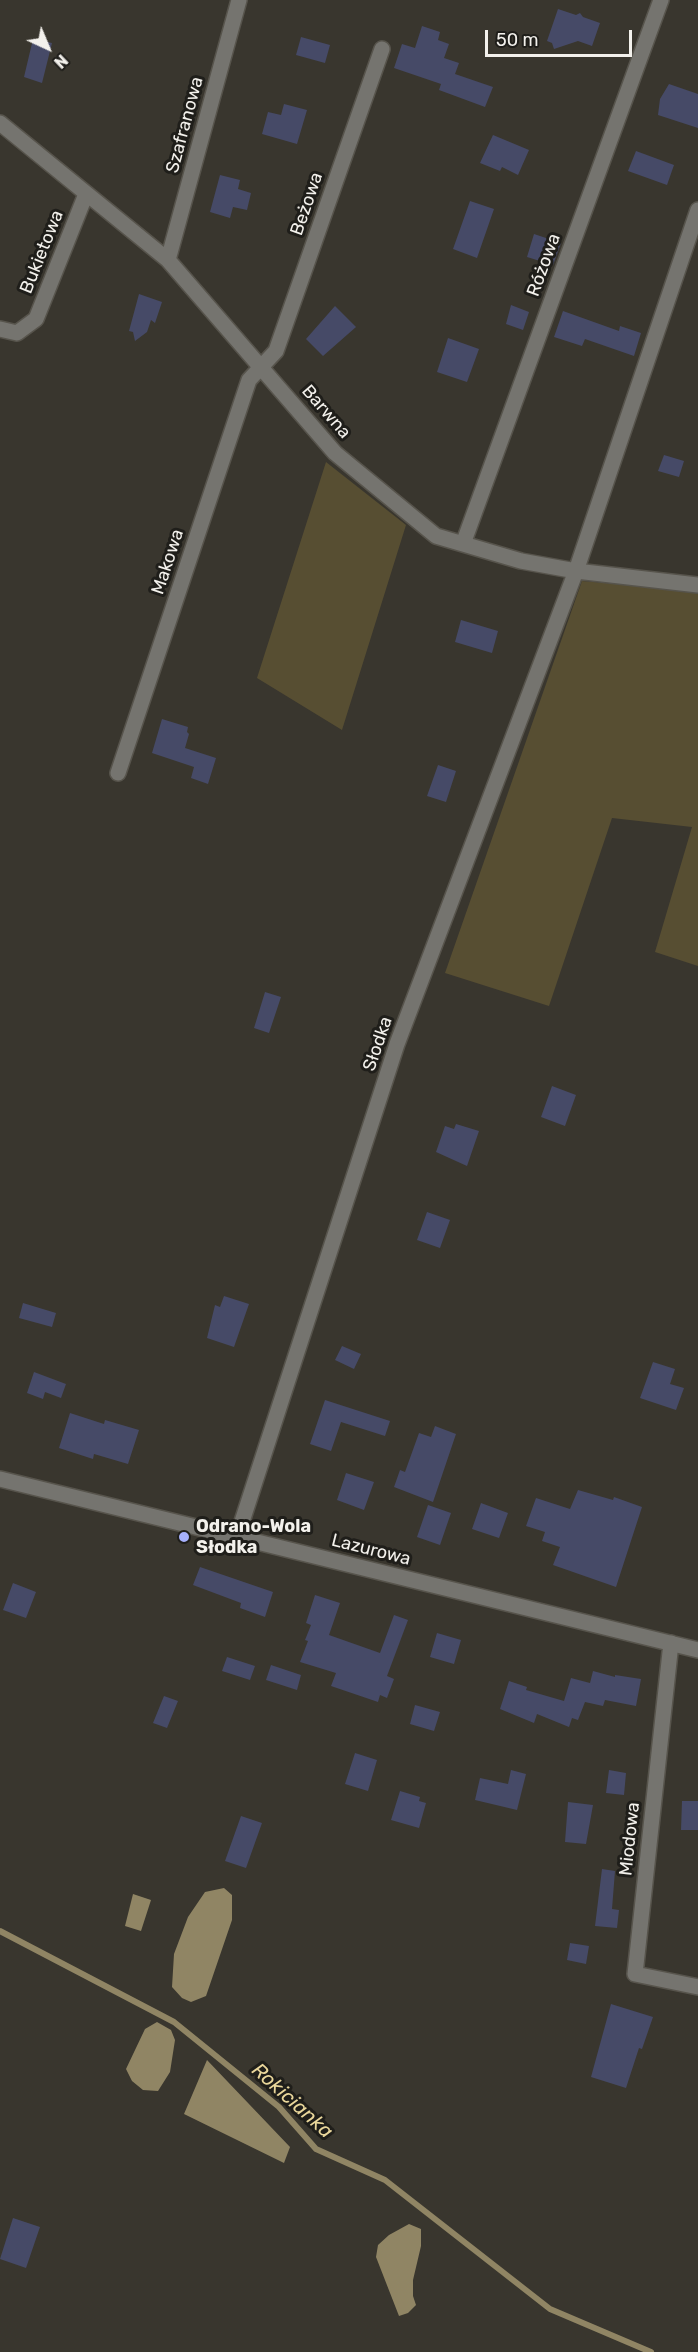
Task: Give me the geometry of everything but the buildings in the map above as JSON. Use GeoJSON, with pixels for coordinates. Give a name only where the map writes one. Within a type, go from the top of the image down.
{"type":"FeatureCollection","features":[{"type":"Feature","properties":{"kind":"street","name":"Szafranowa"},"geometry":{"type":"LineString","coordinates":[[168,260],[239,0]]}},
{"type":"Feature","properties":{"kind":"street","name":"Różowa"},"geometry":{"type":"LineString","coordinates":[[463,544],[661,0]]}},
{"type":"Feature","properties":{"kind":"street","name":"Beżowa"},"geometry":{"type":"LineString","coordinates":[[261,366],[276,351],[382,49]]}},
{"type":"Feature","properties":{"kind":"street","name":"Barwna"},"geometry":{"type":"LineString","coordinates":[[0,123],[168,260],[335,453],[436,536],[521,561],[698,585]]}},
{"type":"Feature","properties":{"kind":"street","name":"Bukietowa"},"geometry":{"type":"LineString","coordinates":[[0,329],[17,333],[36,320],[86,194]]}},
{"type":"Feature","properties":{"kind":"street","name":"Słodka"},"geometry":{"type":"LineString","coordinates":[[237,1537],[397,1044],[576,570],[698,210]]}},
{"type":"Feature","properties":{"kind":"street","name":"Makowa"},"geometry":{"type":"LineString","coordinates":[[118,773],[249,380],[261,366]]}},
{"type":"Feature","properties":{"kind":"street","name":"Lazurowa"},"geometry":{"type":"LineString","coordinates":[[0,1479],[698,1650]]}},
{"type":"Feature","properties":{"kind":"street","name":"Miodowa"},"geometry":{"type":"LineString","coordinates":[[671,1643],[635,1974],[698,1987]]}},
{"type":"Feature","properties":{"kind":"shaded area"},"geometry":{"type":"Polygon","coordinates":[[[326,462],[406,525],[342,730],[257,678],[326,462]]]}},
{"type":"Feature","properties":{"kind":"shaded area"},"geometry":{"type":"Polygon","coordinates":[[[582,581],[698,591],[698,966],[655,952],[692,827],[612,818],[549,1006],[445,973],[582,581]]]}},
{"type":"Feature","properties":{"kind":"shaded area"},"geometry":{"type":"Polygon","coordinates":[[[224,1888],[232,1895],[232,1920],[206,1996],[191,2002],[182,1998],[172,1987],[174,1954],[188,1917],[205,1892],[224,1888]]]}},
{"type":"Feature","properties":{"kind":"shaded area"},"geometry":{"type":"Polygon","coordinates":[[[133,1894],[151,1900],[141,1931],[125,1926],[133,1894]]]}},
{"type":"Feature","properties":{"kind":"shaded area"},"geometry":{"type":"Polygon","coordinates":[[[157,2022],[171,2030],[175,2040],[170,2072],[158,2091],[143,2090],[132,2081],[126,2069],[145,2029],[157,2022]]]}},
{"type":"Feature","properties":{"kind":"shaded area"},"geometry":{"type":"Polygon","coordinates":[[[207,2060],[290,2147],[284,2163],[184,2114],[207,2060]]]}},
{"type":"Feature","properties":{"kind":"shaded area"},"geometry":{"type":"Polygon","coordinates":[[[409,2224],[421,2229],[421,2246],[413,2280],[413,2296],[416,2305],[408,2313],[399,2316],[376,2257],[378,2245],[389,2235],[409,2224]]]}},
{"type":"Feature","properties":{"kind":"waterway","name":"Rokicianka"},"geometry":{"type":"LineString","coordinates":[[0,1931],[174,2022],[279,2107],[316,2149],[385,2180],[550,2309],[651,2352]]}},
{"type":"Feature","properties":{"kind":"place","name":"Odrano-Wola Słodka"},"geometry":{"type":"Point","coordinates":[184,1537]}}]}
